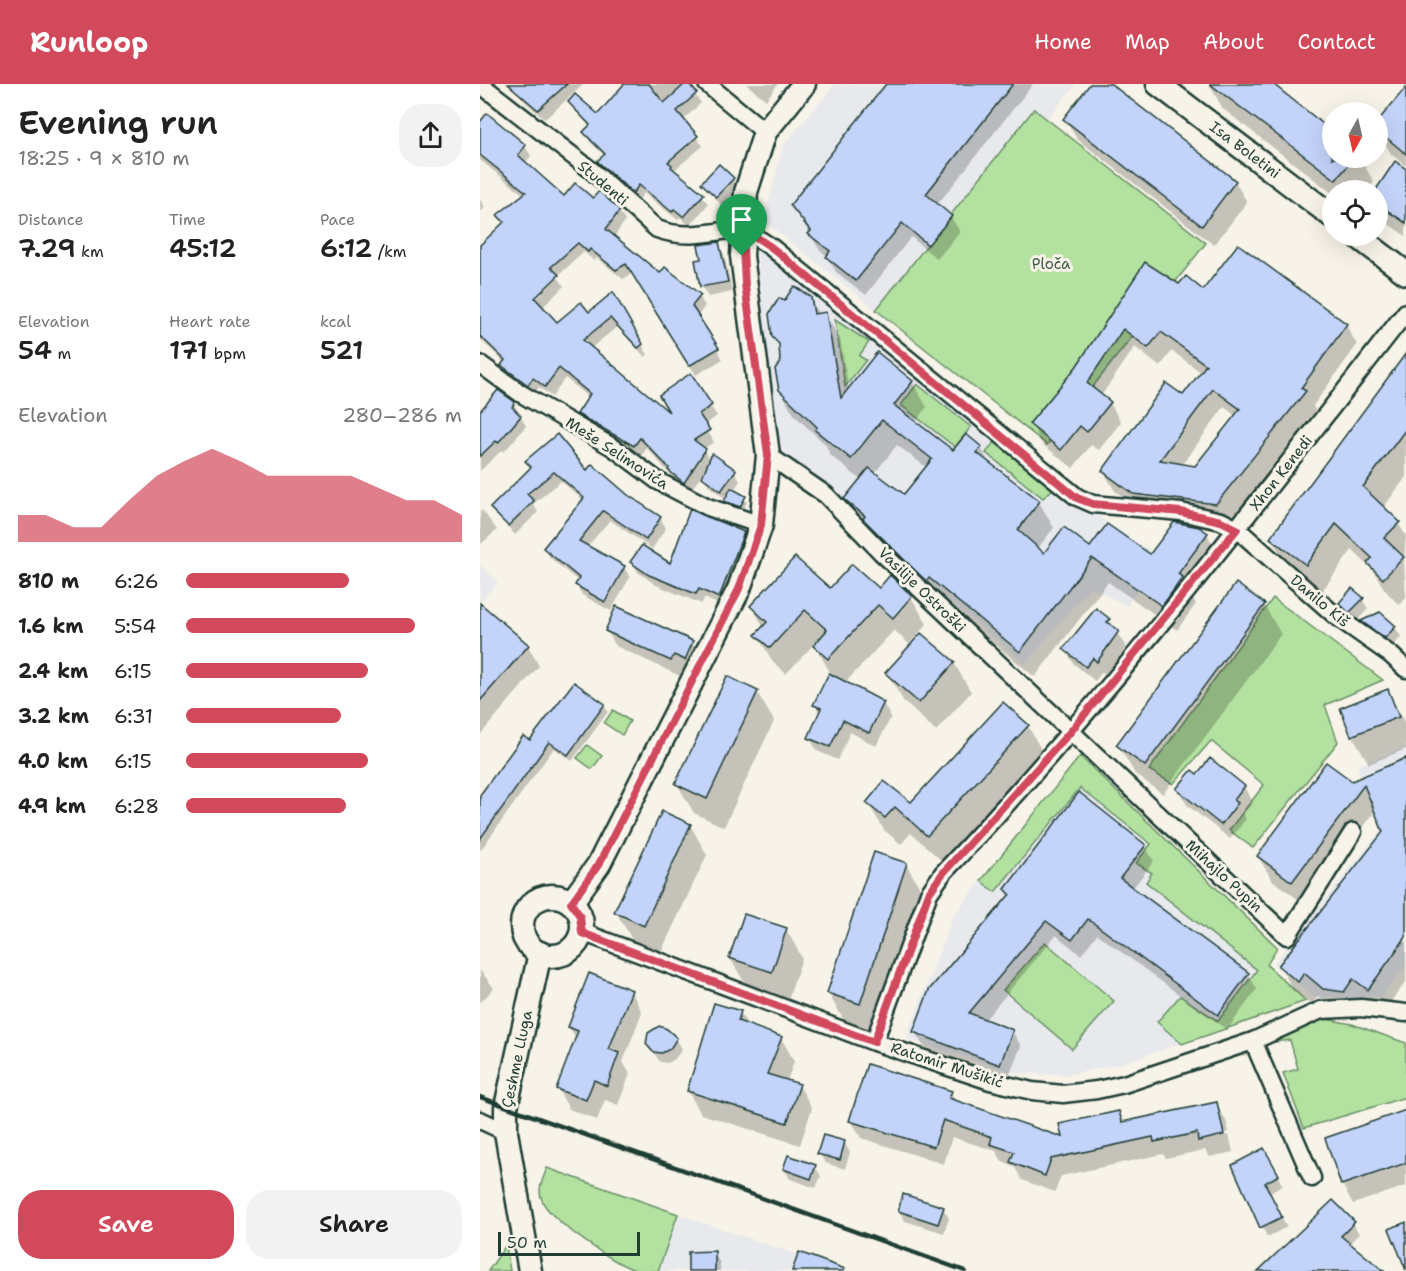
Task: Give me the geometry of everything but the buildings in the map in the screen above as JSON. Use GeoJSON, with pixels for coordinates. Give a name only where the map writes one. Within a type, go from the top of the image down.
{"type":"FeatureCollection","features":[{"type":"Feature","properties":{"kind":"main road"},"geometry":{"type":"LineString","coordinates":[[571,903],[599,864],[739,589],[761,525],[768,455],[745,285],[742,228],[746,192],[765,132],[804,84]]}},
{"type":"Feature","properties":{"kind":"main road","name":"Isa Boletini"},"geometry":{"type":"LineString","coordinates":[[1158,84],[1322,208]]}},
{"type":"Feature","properties":{"kind":"main road"},"geometry":{"type":"LineString","coordinates":[[1370,246],[1406,273]]}},
{"type":"Feature","properties":{"kind":"main road"},"geometry":{"type":"LineString","coordinates":[[548,897],[564,899],[571,903],[580,916],[582,933],[569,951],[555,956],[540,953],[525,939],[523,918],[533,903],[548,897]]}},
{"type":"Feature","properties":{"kind":"main road","name":"Çeshme Lluga"},"geometry":{"type":"LineString","coordinates":[[530,1271],[506,1132],[506,1107],[540,953]]}},
{"type":"Feature","properties":{"kind":"street","name":"Studenti"},"geometry":{"type":"LineString","coordinates":[[480,84],[591,170],[657,229],[670,234],[705,235],[742,228]]}},
{"type":"Feature","properties":{"kind":"street"},"geometry":{"type":"LineString","coordinates":[[707,84],[765,132]]}},
{"type":"Feature","properties":{"kind":"street"},"geometry":{"type":"LineString","coordinates":[[742,228],[771,247],[1077,498],[1093,504],[1201,516],[1237,529]]}},
{"type":"Feature","properties":{"kind":"street","name":"Xhon Kenedi"},"geometry":{"type":"LineString","coordinates":[[874,1042],[929,893],[943,873],[1071,731],[1237,529],[1406,312]]}},
{"type":"Feature","properties":{"kind":"street","name":"Meše Selimovića"},"geometry":{"type":"LineString","coordinates":[[480,364],[520,393],[614,448],[658,482],[708,507],[761,525]]}},
{"type":"Feature","properties":{"kind":"street","name":"Vasilije Ostroški"},"geometry":{"type":"LineString","coordinates":[[768,455],[826,495],[881,552],[1071,731]]}},
{"type":"Feature","properties":{"kind":"street","name":"Danilo Kiš"},"geometry":{"type":"LineString","coordinates":[[1237,529],[1337,617],[1391,655],[1406,669]]}},
{"type":"Feature","properties":{"kind":"street","name":"Mihajlo Pupin"},"geometry":{"type":"LineString","coordinates":[[1071,731],[1287,936],[1353,832]]}},
{"type":"Feature","properties":{"kind":"street","name":"Ratomir Mušikić"},"geometry":{"type":"LineString","coordinates":[[582,933],[874,1042],[990,1081],[1032,1091],[1063,1094],[1124,1084],[1252,1041],[1321,1010],[1361,1008],[1406,1013]]}},
{"type":"Feature","properties":{"kind":"street"},"geometry":{"type":"LineString","coordinates":[[1252,1041],[1312,1178]]}},
{"type":"Feature","properties":{"kind":"street"},"geometry":{"type":"LineString","coordinates":[[480,1120],[506,1132]]}},
{"type":"Feature","properties":{"kind":"shaded area"},"geometry":{"type":"Polygon","coordinates":[[[835,84],[1076,84],[1045,122],[1047,445],[764,221],[783,146],[835,84]]]}},
{"type":"Feature","properties":{"kind":"shaded area"},"geometry":{"type":"Polygon","coordinates":[[[757,248],[1102,519],[1161,558],[1127,606],[1090,587],[1025,664],[868,533],[837,495],[772,442],[757,248]]]}},
{"type":"Feature","properties":{"kind":"shaded area"},"geometry":{"type":"Polygon","coordinates":[[[480,564],[498,582],[480,602],[480,564]]]}},
{"type":"Feature","properties":{"kind":"shaded area"},"geometry":{"type":"Polygon","coordinates":[[[1406,747],[1406,966],[1381,997],[1315,998],[1273,964],[1381,830],[1357,766],[1406,747]]]}},
{"type":"Feature","properties":{"kind":"shaded area"},"geometry":{"type":"Polygon","coordinates":[[[1080,756],[1277,947],[1267,965],[1306,1001],[1120,1064],[1068,1075],[1015,1073],[906,1039],[953,916],[1080,756]]]}},
{"type":"Feature","properties":{"kind":"shaded area"},"geometry":{"type":"Polygon","coordinates":[[[678,1214],[845,1271],[658,1271],[678,1214]]]}},
{"type":"Feature","properties":{"kind":"green space","name":"Ploča"},"geometry":{"type":"Polygon","coordinates":[[[1034,109],[1206,243],[1047,445],[876,310],[1034,109]]]}},
{"type":"Feature","properties":{"kind":"green space"},"geometry":{"type":"Polygon","coordinates":[[[835,320],[869,342],[859,356],[866,360],[845,387],[835,320]]]}},
{"type":"Feature","properties":{"kind":"green space"},"geometry":{"type":"Polygon","coordinates":[[[917,384],[971,427],[955,447],[901,405],[917,384]]]}},
{"type":"Feature","properties":{"kind":"green space"},"geometry":{"type":"Polygon","coordinates":[[[997,438],[1055,487],[1043,498],[986,453],[997,438]]]}},
{"type":"Feature","properties":{"kind":"green space"},"geometry":{"type":"Polygon","coordinates":[[[1273,598],[1383,680],[1325,705],[1338,742],[1253,848],[1229,830],[1264,785],[1211,741],[1173,784],[1149,770],[1273,598]]]}},
{"type":"Feature","properties":{"kind":"green space"},"geometry":{"type":"Polygon","coordinates":[[[613,710],[630,721],[622,735],[604,723],[613,710]]]}},
{"type":"Feature","properties":{"kind":"green space"},"geometry":{"type":"Polygon","coordinates":[[[587,745],[602,756],[592,769],[577,758],[587,745]]]}},
{"type":"Feature","properties":{"kind":"green space"},"geometry":{"type":"Polygon","coordinates":[[[1080,756],[1277,947],[1267,965],[1306,1001],[1182,1044],[1157,1022],[1180,996],[1218,1021],[1257,970],[1146,882],[1152,873],[1136,863],[1151,844],[1080,788],[995,892],[981,881],[1080,756]]]}},
{"type":"Feature","properties":{"kind":"green space"},"geometry":{"type":"Polygon","coordinates":[[[1045,942],[1114,1001],[1072,1049],[1003,990],[1045,942]]]}},
{"type":"Feature","properties":{"kind":"green space"},"geometry":{"type":"Polygon","coordinates":[[[1325,1019],[1352,1024],[1406,1043],[1406,1097],[1304,1128],[1283,1073],[1298,1069],[1290,1040],[1275,1042],[1273,1038],[1325,1019]]]}},
{"type":"Feature","properties":{"kind":"green space"},"geometry":{"type":"Polygon","coordinates":[[[547,1168],[678,1214],[658,1271],[635,1270],[625,1266],[583,1240],[557,1218],[547,1208],[540,1192],[547,1168]]]}},
{"type":"Feature","properties":{"kind":"green space"},"geometry":{"type":"Polygon","coordinates":[[[506,1245],[510,1271],[488,1271],[506,1245]]]}},
{"type":"Feature","properties":{"kind":"railway"},"geometry":{"type":"LineString","coordinates":[[480,1097],[965,1271]]}},
{"type":"Feature","properties":{"kind":"route"},"geometry":{"type":"LineString","coordinates":[[742,228],[771,247],[1077,498],[1093,504],[1134,510],[1181,512],[1221,521],[1237,529],[1071,731],[943,873],[929,893],[874,1042],[582,933],[580,916],[571,903],[599,864],[739,589],[761,525],[766,497],[768,455],[742,256],[742,228]]}}]}
